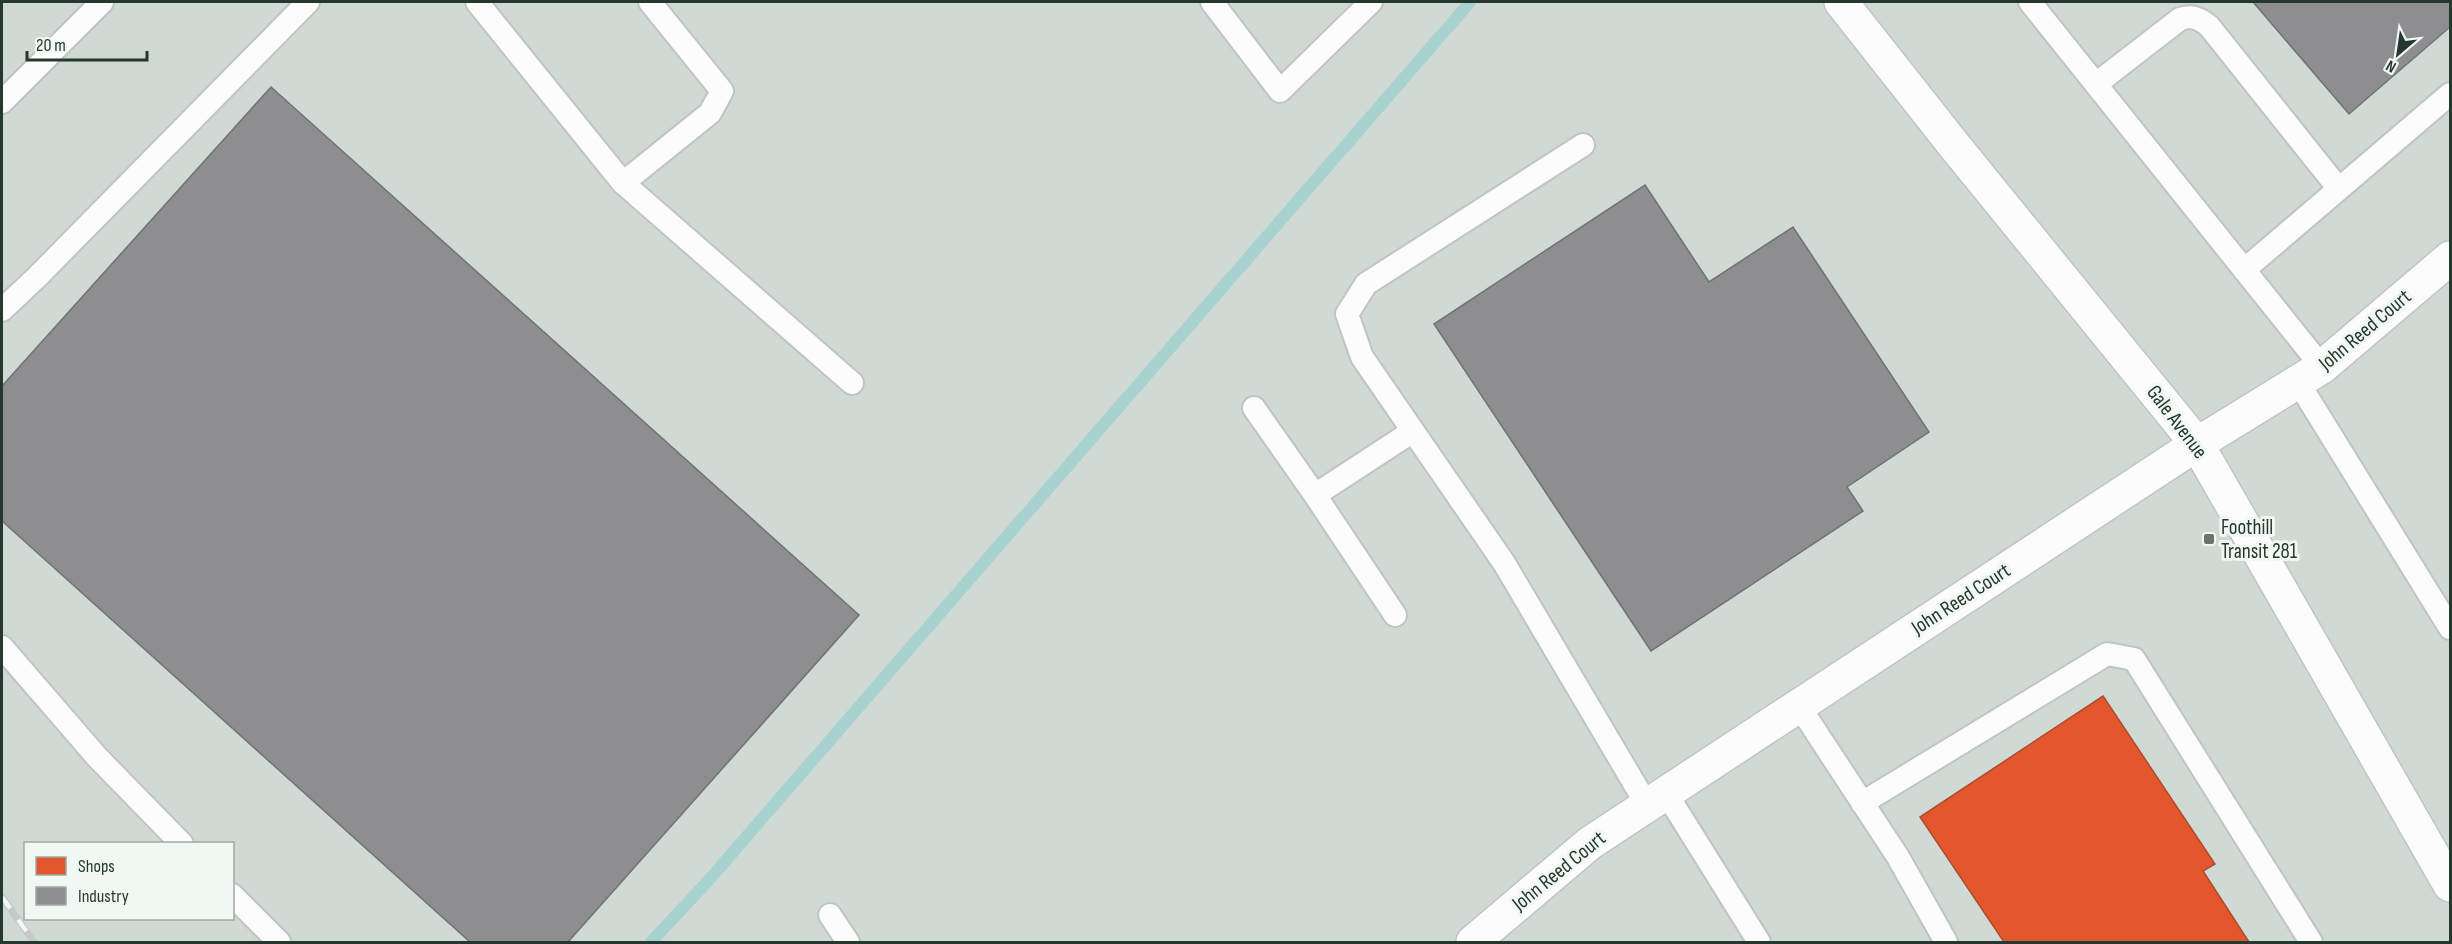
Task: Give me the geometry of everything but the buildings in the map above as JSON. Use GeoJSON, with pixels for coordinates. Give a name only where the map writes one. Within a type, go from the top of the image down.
{"type":"FeatureCollection","features":[{"type":"Feature","properties":{"kind":"street","name":"Gale Avenue"},"geometry":{"type":"LineString","coordinates":[[1841,2],[1953,144],[2197,444],[2451,885]]}},
{"type":"Feature","properties":{"kind":"street","name":"John Reed Court"},"geometry":{"type":"LineString","coordinates":[[1473,942],[1590,843],[2197,444],[2310,374],[2451,258]]}},
{"type":"Feature","properties":{"kind":"lane"},"geometry":{"type":"LineString","coordinates":[[2,102],[102,2]]}},
{"type":"Feature","properties":{"kind":"lane"},"geometry":{"type":"LineString","coordinates":[[2,310],[37,278],[308,2]]}},
{"type":"Feature","properties":{"kind":"lane"},"geometry":{"type":"LineString","coordinates":[[477,2],[622,183],[852,383]]}},
{"type":"Feature","properties":{"kind":"lane"},"geometry":{"type":"LineString","coordinates":[[622,183],[710,113],[722,91],[650,2]]}},
{"type":"Feature","properties":{"kind":"lane"},"geometry":{"type":"LineString","coordinates":[[1212,2],[1280,91],[1371,2]]}},
{"type":"Feature","properties":{"kind":"lane"},"geometry":{"type":"LineString","coordinates":[[2030,2],[2244,270],[2310,374],[2451,628]]}},
{"type":"Feature","properties":{"kind":"lane"},"geometry":{"type":"LineString","coordinates":[[2096,84],[2180,19],[2188,16],[2200,19],[2209,26],[2339,189]]}},
{"type":"Feature","properties":{"kind":"lane"},"geometry":{"type":"LineString","coordinates":[[2244,270],[2451,94]]}},
{"type":"Feature","properties":{"kind":"lane"},"geometry":{"type":"LineString","coordinates":[[1584,145],[1366,284],[1347,314],[1362,357],[1504,563],[1657,799],[1759,942]]}},
{"type":"Feature","properties":{"kind":"lane"},"geometry":{"type":"LineString","coordinates":[[1254,408],[1395,615]]}},
{"type":"Feature","properties":{"kind":"lane"},"geometry":{"type":"LineString","coordinates":[[1315,495],[1413,431]]}},
{"type":"Feature","properties":{"kind":"lane"},"geometry":{"type":"LineString","coordinates":[[2,647],[97,757],[181,842]]}},
{"type":"Feature","properties":{"kind":"lane"},"geometry":{"type":"LineString","coordinates":[[1862,802],[2107,654],[2134,659],[2311,942]]}},
{"type":"Feature","properties":{"kind":"lane"},"geometry":{"type":"LineString","coordinates":[[1799,706],[1898,857],[1946,942]]}},
{"type":"Feature","properties":{"kind":"lane"},"geometry":{"type":"LineString","coordinates":[[234,897],[279,942]]}},
{"type":"Feature","properties":{"kind":"lane"},"geometry":{"type":"LineString","coordinates":[[830,915],[848,942]]}},
{"type":"Feature","properties":{"kind":"shaded area"},"geometry":{"type":"Polygon","coordinates":[[[2,2],[2450,2],[2450,942],[2,942],[2,2]]]}},
{"type":"Feature","properties":{"kind":"waterway"},"geometry":{"type":"LineString","coordinates":[[651,942],[708,881],[1470,2]]}},
{"type":"Feature","properties":{"kind":"railway"},"geometry":{"type":"LineString","coordinates":[[2,897],[34,942]]}},
{"type":"Feature","properties":{"kind":"place","name":"Foothill Transit 281"},"geometry":{"type":"Point","coordinates":[2209,539]}}]}
